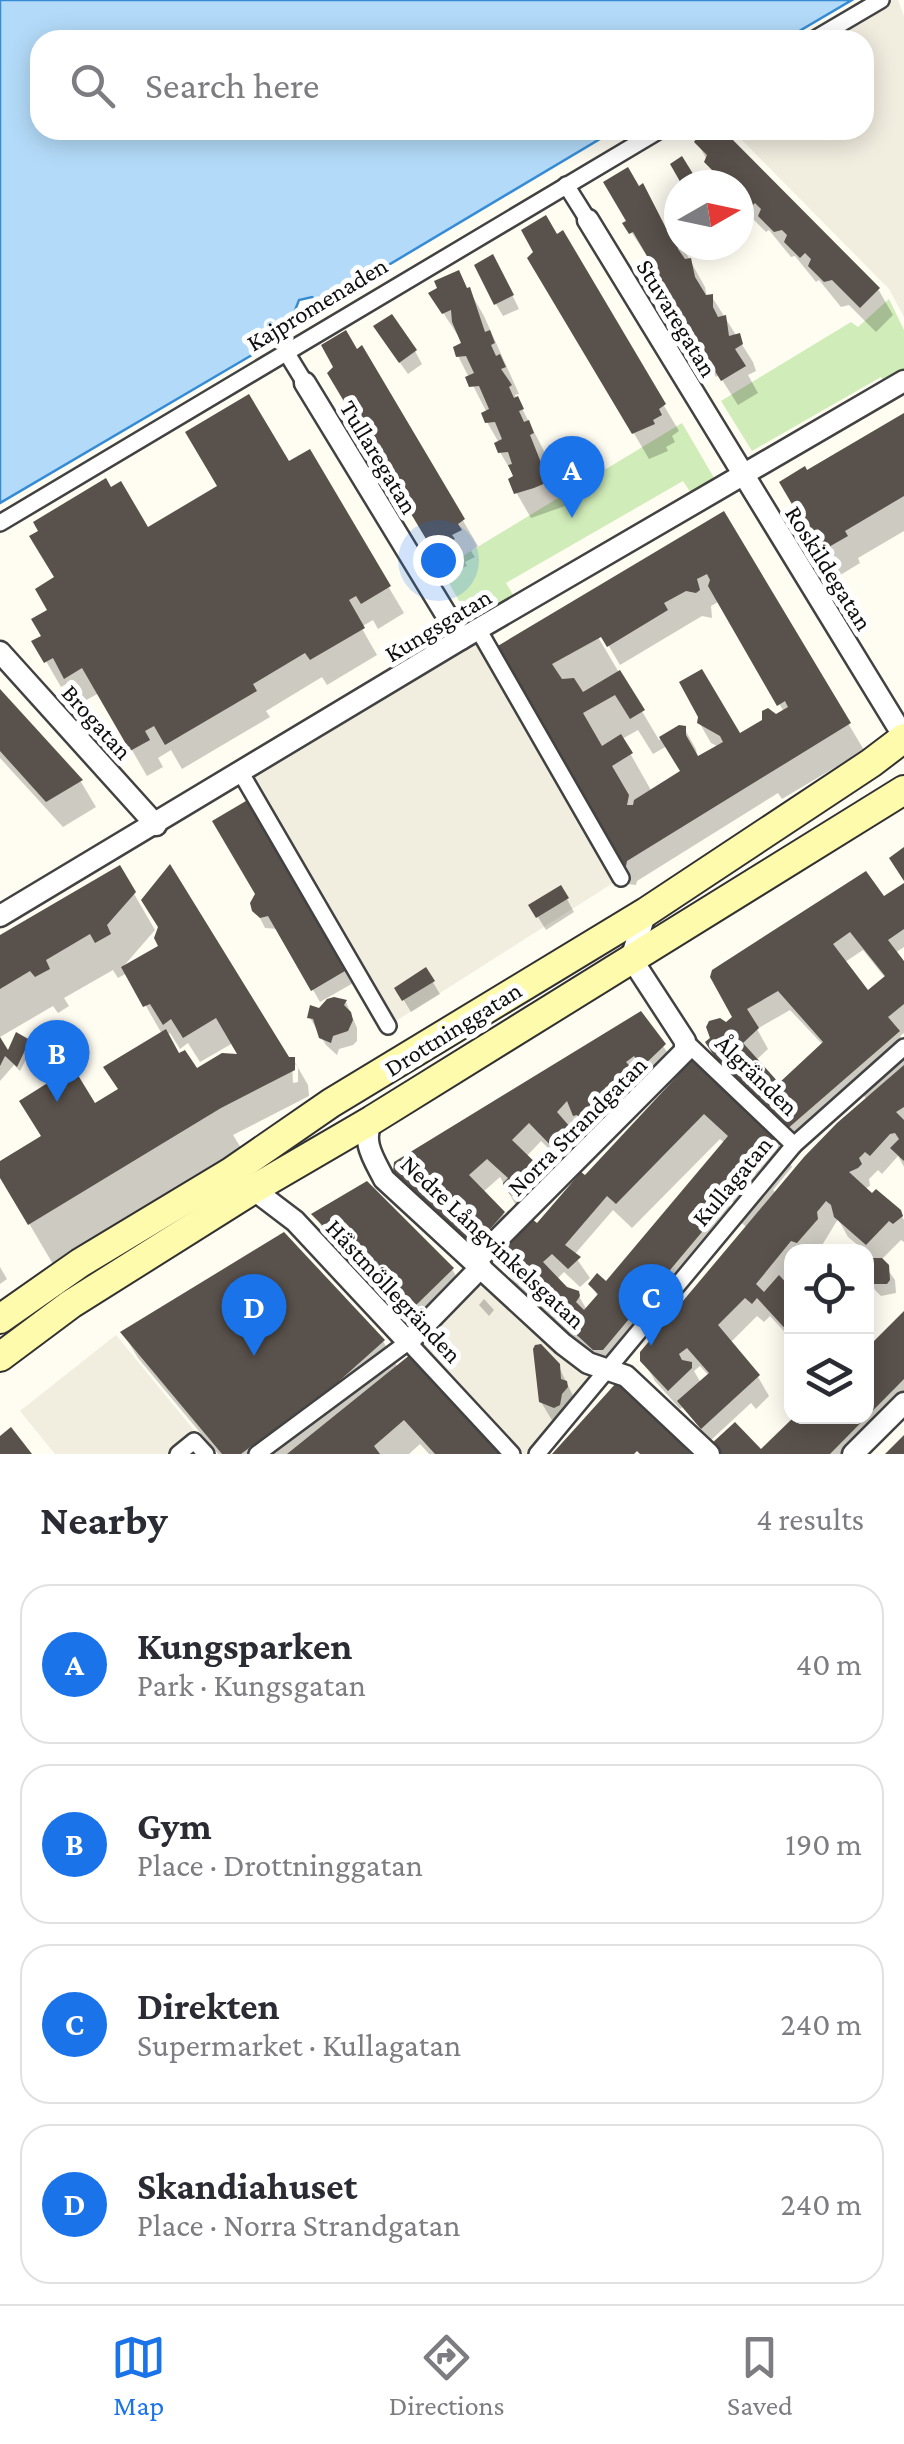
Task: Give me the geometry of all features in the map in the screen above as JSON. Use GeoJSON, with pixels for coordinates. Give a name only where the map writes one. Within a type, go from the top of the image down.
{"type":"FeatureCollection","features":[{"type":"Feature","properties":{"kind":"main road","name":"Drottninggatan"},"geometry":{"type":"LineString","coordinates":[[0,1357],[242,1181],[331,1103],[646,912],[904,738]]}},
{"type":"Feature","properties":{"kind":"main road","name":"Drottninggatan"},"geometry":{"type":"LineString","coordinates":[[0,1319],[80,1263],[372,1120],[904,790]]}},
{"type":"Feature","properties":{"kind":"street"},"geometry":{"type":"LineString","coordinates":[[830,30],[881,0]]}},
{"type":"Feature","properties":{"kind":"street","name":"Kajpromenaden"},"geometry":{"type":"LineString","coordinates":[[0,523],[643,140]]}},
{"type":"Feature","properties":{"kind":"street","name":"Stuvaregatan"},"geometry":{"type":"LineString","coordinates":[[566,185],[744,477]]}},
{"type":"Feature","properties":{"kind":"street","name":"Tullaregatan"},"geometry":{"type":"LineString","coordinates":[[286,352],[470,634]]}},
{"type":"Feature","properties":{"kind":"street","name":"Kungsgatan"},"geometry":{"type":"LineString","coordinates":[[0,916],[470,634],[904,381]]}},
{"type":"Feature","properties":{"kind":"street","name":"Roskildegatan"},"geometry":{"type":"LineString","coordinates":[[744,477],[904,738]]}},
{"type":"Feature","properties":{"kind":"street"},"geometry":{"type":"LineString","coordinates":[[470,634],[621,878]]}},
{"type":"Feature","properties":{"kind":"street","name":"Brogatan"},"geometry":{"type":"LineString","coordinates":[[0,652],[156,825]]}},
{"type":"Feature","properties":{"kind":"street"},"geometry":{"type":"LineString","coordinates":[[240,772],[388,1026]]}},
{"type":"Feature","properties":{"kind":"street"},"geometry":{"type":"LineString","coordinates":[[646,912],[630,958],[685,1041]]}},
{"type":"Feature","properties":{"kind":"street","name":"Ålgränden"},"geometry":{"type":"LineString","coordinates":[[685,1041],[794,1146]]}},
{"type":"Feature","properties":{"kind":"street","name":"Norra Strandgatan"},"geometry":{"type":"LineString","coordinates":[[257,1454],[408,1342],[478,1264],[670,1070],[686,1050],[685,1041]]}},
{"type":"Feature","properties":{"kind":"street","name":"Kullagatan"},"geometry":{"type":"LineString","coordinates":[[538,1454],[794,1146],[904,1047]]}},
{"type":"Feature","properties":{"kind":"street","name":"Nedre Långvinkelsgatan"},"geometry":{"type":"LineString","coordinates":[[372,1120],[367,1135],[369,1150],[384,1180],[563,1344],[588,1363],[626,1376],[709,1454]]}},
{"type":"Feature","properties":{"kind":"street","name":"Hästmöllegränden"},"geometry":{"type":"LineString","coordinates":[[242,1181],[295,1221],[512,1454]]}},
{"type":"Feature","properties":{"kind":"street"},"geometry":{"type":"LineString","coordinates":[[854,1454],[904,1403]]}},
{"type":"Feature","properties":{"kind":"street"},"geometry":{"type":"LineString","coordinates":[[178,1454],[194,1440],[206,1454]]}},
{"type":"Feature","properties":{"kind":"green space"},"geometry":{"type":"Polygon","coordinates":[[[889,299],[904,330],[904,377],[887,387],[881,377],[752,451],[721,401],[851,322],[858,327],[889,299]]]}},
{"type":"Feature","properties":{"kind":"green space"},"geometry":{"type":"Polygon","coordinates":[[[682,423],[717,483],[693,496],[683,481],[506,583],[515,598],[471,622],[441,569],[682,423]]]}},
{"type":"Feature","properties":{"kind":"shaded area"},"geometry":{"type":"Polygon","coordinates":[[[881,0],[898,0],[904,16],[904,317],[889,289],[742,140],[874,140],[874,30],[830,30],[881,0]]]}},
{"type":"Feature","properties":{"kind":"shaded area"},"geometry":{"type":"Polygon","coordinates":[[[478,629],[621,878],[388,1026],[241,773],[478,629]]]}},
{"type":"Feature","properties":{"kind":"shaded area"},"geometry":{"type":"Polygon","coordinates":[[[481,1267],[608,1368],[537,1454],[512,1454],[408,1342],[481,1267]]]}},
{"type":"Feature","properties":{"kind":"shaded area"},"geometry":{"type":"Polygon","coordinates":[[[116,1335],[211,1451],[55,1454],[20,1411],[116,1335]]]}},
{"type":"Feature","properties":{"kind":"water"},"geometry":{"type":"Polygon","coordinates":[[[0,0],[852,0],[801,30],[30,30],[30,140],[598,140],[323,304],[312,297],[299,300],[294,313],[298,328],[0,503],[0,0]]]}},
{"type":"Feature","properties":{"kind":"building"},"geometry":{"type":"Polygon","coordinates":[[[695,140],[733,140],[880,288],[860,308],[832,280],[824,282],[808,266],[811,259],[805,253],[800,258],[784,242],[787,235],[782,230],[774,232],[758,216],[761,209],[754,204],[754,170],[712,170],[704,162],[707,155],[695,140]]]}},
{"type":"Feature","properties":{"kind":"building"},"geometry":{"type":"Polygon","coordinates":[[[682,156],[691,170],[673,170],[670,164],[682,156]]]}},
{"type":"Feature","properties":{"kind":"building"},"geometry":{"type":"Polygon","coordinates":[[[628,167],[639,186],[643,183],[664,224],[664,260],[691,260],[695,277],[706,295],[713,294],[718,317],[726,315],[729,336],[740,333],[743,344],[735,349],[746,366],[721,381],[692,341],[696,339],[672,299],[669,301],[633,232],[629,234],[622,223],[626,221],[603,182],[628,167]]]}},
{"type":"Feature","properties":{"kind":"building"},"geometry":{"type":"Polygon","coordinates":[[[546,215],[557,234],[563,230],[666,404],[659,409],[662,415],[653,420],[655,424],[632,434],[527,258],[533,252],[521,230],[546,215]]]}},
{"type":"Feature","properties":{"kind":"building"},"geometry":{"type":"Polygon","coordinates":[[[493,254],[514,295],[494,305],[474,265],[493,254]]]}},
{"type":"Feature","properties":{"kind":"building"},"geometry":{"type":"Polygon","coordinates":[[[459,270],[467,288],[470,287],[485,332],[490,330],[496,356],[500,354],[506,367],[501,369],[512,385],[509,387],[514,398],[518,396],[524,409],[519,411],[524,422],[529,420],[534,433],[530,435],[542,465],[548,462],[555,479],[514,494],[508,479],[513,476],[508,452],[498,453],[494,443],[502,439],[495,422],[485,423],[481,413],[489,409],[479,386],[469,387],[465,377],[474,373],[466,356],[456,357],[453,347],[461,343],[451,310],[442,314],[428,293],[437,288],[434,281],[459,270]]]}},
{"type":"Feature","properties":{"kind":"building"},"geometry":{"type":"Polygon","coordinates":[[[392,314],[417,350],[399,363],[373,326],[392,314]]]}},
{"type":"Feature","properties":{"kind":"building"},"geometry":{"type":"Polygon","coordinates":[[[346,330],[357,349],[362,345],[465,519],[458,524],[462,530],[452,535],[455,539],[432,549],[327,373],[333,367],[321,345],[346,330]]]}},
{"type":"Feature","properties":{"kind":"building"},"geometry":{"type":"Polygon","coordinates":[[[249,394],[289,461],[310,449],[391,586],[361,604],[356,596],[349,600],[365,628],[310,660],[305,653],[253,684],[257,691],[165,745],[154,726],[145,731],[150,740],[130,751],[82,668],[64,679],[53,658],[44,663],[31,641],[41,636],[31,619],[47,610],[35,589],[54,577],[29,536],[38,531],[33,522],[106,478],[111,487],[121,481],[148,527],[217,486],[185,432],[249,394]]]}},
{"type":"Feature","properties":{"kind":"building"},"geometry":{"type":"Polygon","coordinates":[[[904,413],[904,496],[845,531],[848,536],[820,552],[779,482],[805,466],[807,470],[904,413]]]}},
{"type":"Feature","properties":{"kind":"building"},"geometry":{"type":"Polygon","coordinates":[[[724,511],[851,723],[627,861],[626,866],[614,865],[496,647],[724,511]],[[707,574],[697,579],[700,590],[686,591],[664,603],[668,610],[607,647],[601,637],[552,664],[562,679],[574,678],[583,692],[620,670],[645,710],[630,719],[615,695],[583,713],[602,746],[621,734],[633,753],[612,766],[629,795],[627,805],[633,805],[634,800],[680,771],[659,737],[679,725],[686,726],[686,735],[698,756],[723,742],[720,736],[697,723],[698,717],[679,682],[702,669],[740,733],[762,720],[762,711],[768,708],[776,714],[788,707],[785,701],[777,706],[708,586],[707,574]]]}},
{"type":"Feature","properties":{"kind":"building"},"geometry":{"type":"Polygon","coordinates":[[[0,689],[83,780],[46,802],[0,751],[0,689]]]}},
{"type":"Feature","properties":{"kind":"building"},"geometry":{"type":"Polygon","coordinates":[[[251,798],[350,968],[311,991],[268,916],[260,918],[252,911],[250,903],[255,894],[212,821],[251,798]]]}},
{"type":"Feature","properties":{"kind":"building"},"geometry":{"type":"Polygon","coordinates":[[[904,847],[904,881],[889,858],[904,847]]]}},
{"type":"Feature","properties":{"kind":"building"},"geometry":{"type":"Polygon","coordinates":[[[170,864],[289,1057],[295,1057],[295,1070],[221,1108],[28,1225],[0,1178],[0,1161],[41,1136],[19,1101],[73,1067],[95,1103],[118,1089],[103,1067],[166,1029],[179,1053],[185,1050],[197,1068],[222,1053],[237,1054],[216,1018],[183,1038],[171,1019],[163,1025],[150,1004],[143,1007],[121,967],[158,946],[154,938],[158,927],[141,900],[170,864]]]}},
{"type":"Feature","properties":{"kind":"building"},"geometry":{"type":"Polygon","coordinates":[[[120,865],[136,892],[107,925],[111,934],[95,943],[90,934],[46,960],[50,969],[35,977],[30,971],[0,989],[0,935],[120,865]]]}},
{"type":"Feature","properties":{"kind":"building"},"geometry":{"type":"Polygon","coordinates":[[[866,871],[884,896],[904,883],[904,929],[888,940],[904,961],[904,1004],[888,1017],[900,1031],[786,1130],[728,1077],[705,1042],[710,1038],[706,1027],[709,1021],[720,1018],[726,1022],[732,1017],[710,977],[712,970],[866,871]],[[850,932],[833,944],[868,990],[885,976],[850,932]],[[778,991],[747,1009],[759,1028],[743,1043],[779,1083],[823,1042],[778,991]]]}},
{"type":"Feature","properties":{"kind":"building"},"geometry":{"type":"Polygon","coordinates":[[[561,885],[569,898],[536,918],[528,905],[561,885]]]}},
{"type":"Feature","properties":{"kind":"building"},"geometry":{"type":"Polygon","coordinates":[[[426,967],[435,981],[402,1001],[394,988],[426,967]]]}},
{"type":"Feature","properties":{"kind":"building"},"geometry":{"type":"Polygon","coordinates":[[[334,997],[347,1000],[344,1005],[353,1020],[348,1031],[333,1036],[331,1043],[319,1038],[313,1019],[307,1018],[310,1005],[319,1008],[334,997]]]}},
{"type":"Feature","properties":{"kind":"building"},"geometry":{"type":"Polygon","coordinates":[[[641,1011],[666,1044],[642,1067],[634,1056],[626,1062],[636,1073],[588,1125],[573,1116],[567,1101],[557,1112],[577,1135],[559,1154],[529,1123],[512,1140],[544,1171],[518,1200],[504,1189],[508,1178],[487,1159],[469,1175],[505,1212],[477,1244],[467,1244],[393,1172],[394,1162],[641,1011]]]}},
{"type":"Feature","properties":{"kind":"building"},"geometry":{"type":"Polygon","coordinates":[[[16,1032],[30,1040],[17,1067],[5,1056],[0,1066],[0,1037],[8,1050],[16,1032]]]}},
{"type":"Feature","properties":{"kind":"building"},"geometry":{"type":"Polygon","coordinates":[[[694,1058],[779,1140],[603,1350],[593,1350],[501,1265],[501,1253],[532,1219],[537,1223],[581,1172],[585,1175],[694,1058]],[[704,1114],[616,1204],[607,1196],[565,1245],[581,1257],[568,1269],[552,1254],[543,1262],[567,1287],[579,1291],[576,1302],[584,1310],[598,1294],[588,1284],[597,1273],[606,1281],[728,1136],[704,1114]]]}},
{"type":"Feature","properties":{"kind":"building"},"geometry":{"type":"Polygon","coordinates":[[[904,1065],[904,1107],[896,1112],[904,1120],[904,1161],[890,1148],[899,1139],[895,1133],[890,1134],[870,1156],[865,1152],[859,1158],[862,1164],[849,1172],[872,1193],[876,1189],[903,1216],[893,1224],[889,1221],[865,1244],[834,1217],[826,1201],[817,1212],[818,1219],[797,1243],[784,1244],[784,1250],[756,1284],[764,1292],[779,1275],[784,1280],[784,1327],[757,1298],[752,1304],[745,1298],[718,1325],[760,1375],[701,1429],[677,1401],[709,1373],[687,1348],[679,1354],[682,1360],[692,1362],[692,1368],[668,1391],[640,1361],[640,1352],[837,1123],[904,1065]]]}},
{"type":"Feature","properties":{"kind":"building"},"geometry":{"type":"Polygon","coordinates":[[[367,1181],[454,1268],[409,1312],[311,1214],[367,1181]]]}},
{"type":"Feature","properties":{"kind":"building"},"geometry":{"type":"Polygon","coordinates":[[[284,1232],[385,1340],[338,1382],[241,1454],[222,1454],[120,1332],[284,1232]]]}},
{"type":"Feature","properties":{"kind":"building"},"geometry":{"type":"Polygon","coordinates":[[[874,1258],[882,1258],[889,1265],[887,1284],[874,1284],[874,1258]]]}},
{"type":"Feature","properties":{"kind":"building"},"geometry":{"type":"Polygon","coordinates":[[[904,1311],[904,1379],[874,1409],[874,1341],[904,1311]]]}},
{"type":"Feature","properties":{"kind":"building"},"geometry":{"type":"Polygon","coordinates":[[[541,1344],[560,1364],[561,1379],[567,1381],[560,1405],[554,1408],[539,1402],[533,1349],[541,1344]]]}},
{"type":"Feature","properties":{"kind":"building"},"geometry":{"type":"Polygon","coordinates":[[[411,1354],[503,1454],[435,1454],[404,1420],[374,1446],[380,1454],[287,1454],[411,1354]]]}},
{"type":"Feature","properties":{"kind":"building"},"geometry":{"type":"Polygon","coordinates":[[[617,1382],[691,1454],[552,1454],[617,1382]]]}},
{"type":"Feature","properties":{"kind":"building"},"geometry":{"type":"Polygon","coordinates":[[[735,1422],[761,1449],[787,1424],[860,1424],[830,1454],[720,1454],[711,1444],[735,1422]]]}},
{"type":"Feature","properties":{"kind":"building"},"geometry":{"type":"Polygon","coordinates":[[[11,1427],[32,1454],[0,1454],[0,1436],[11,1427]]]}},
{"type":"Feature","properties":{"kind":"building"},"geometry":{"type":"Polygon","coordinates":[[[904,1435],[904,1454],[885,1454],[904,1435]]]}},
{"type":"Feature","properties":{"kind":"place","name":"Kungsparken"},"geometry":{"type":"Point","coordinates":[572,518]}},
{"type":"Feature","properties":{"kind":"place","name":"Gym"},"geometry":{"type":"Point","coordinates":[57,1102]}},
{"type":"Feature","properties":{"kind":"place","name":"Direkten"},"geometry":{"type":"Point","coordinates":[651,1346]}},
{"type":"Feature","properties":{"kind":"place","name":"Skandiahuset"},"geometry":{"type":"Point","coordinates":[254,1356]}}]}
